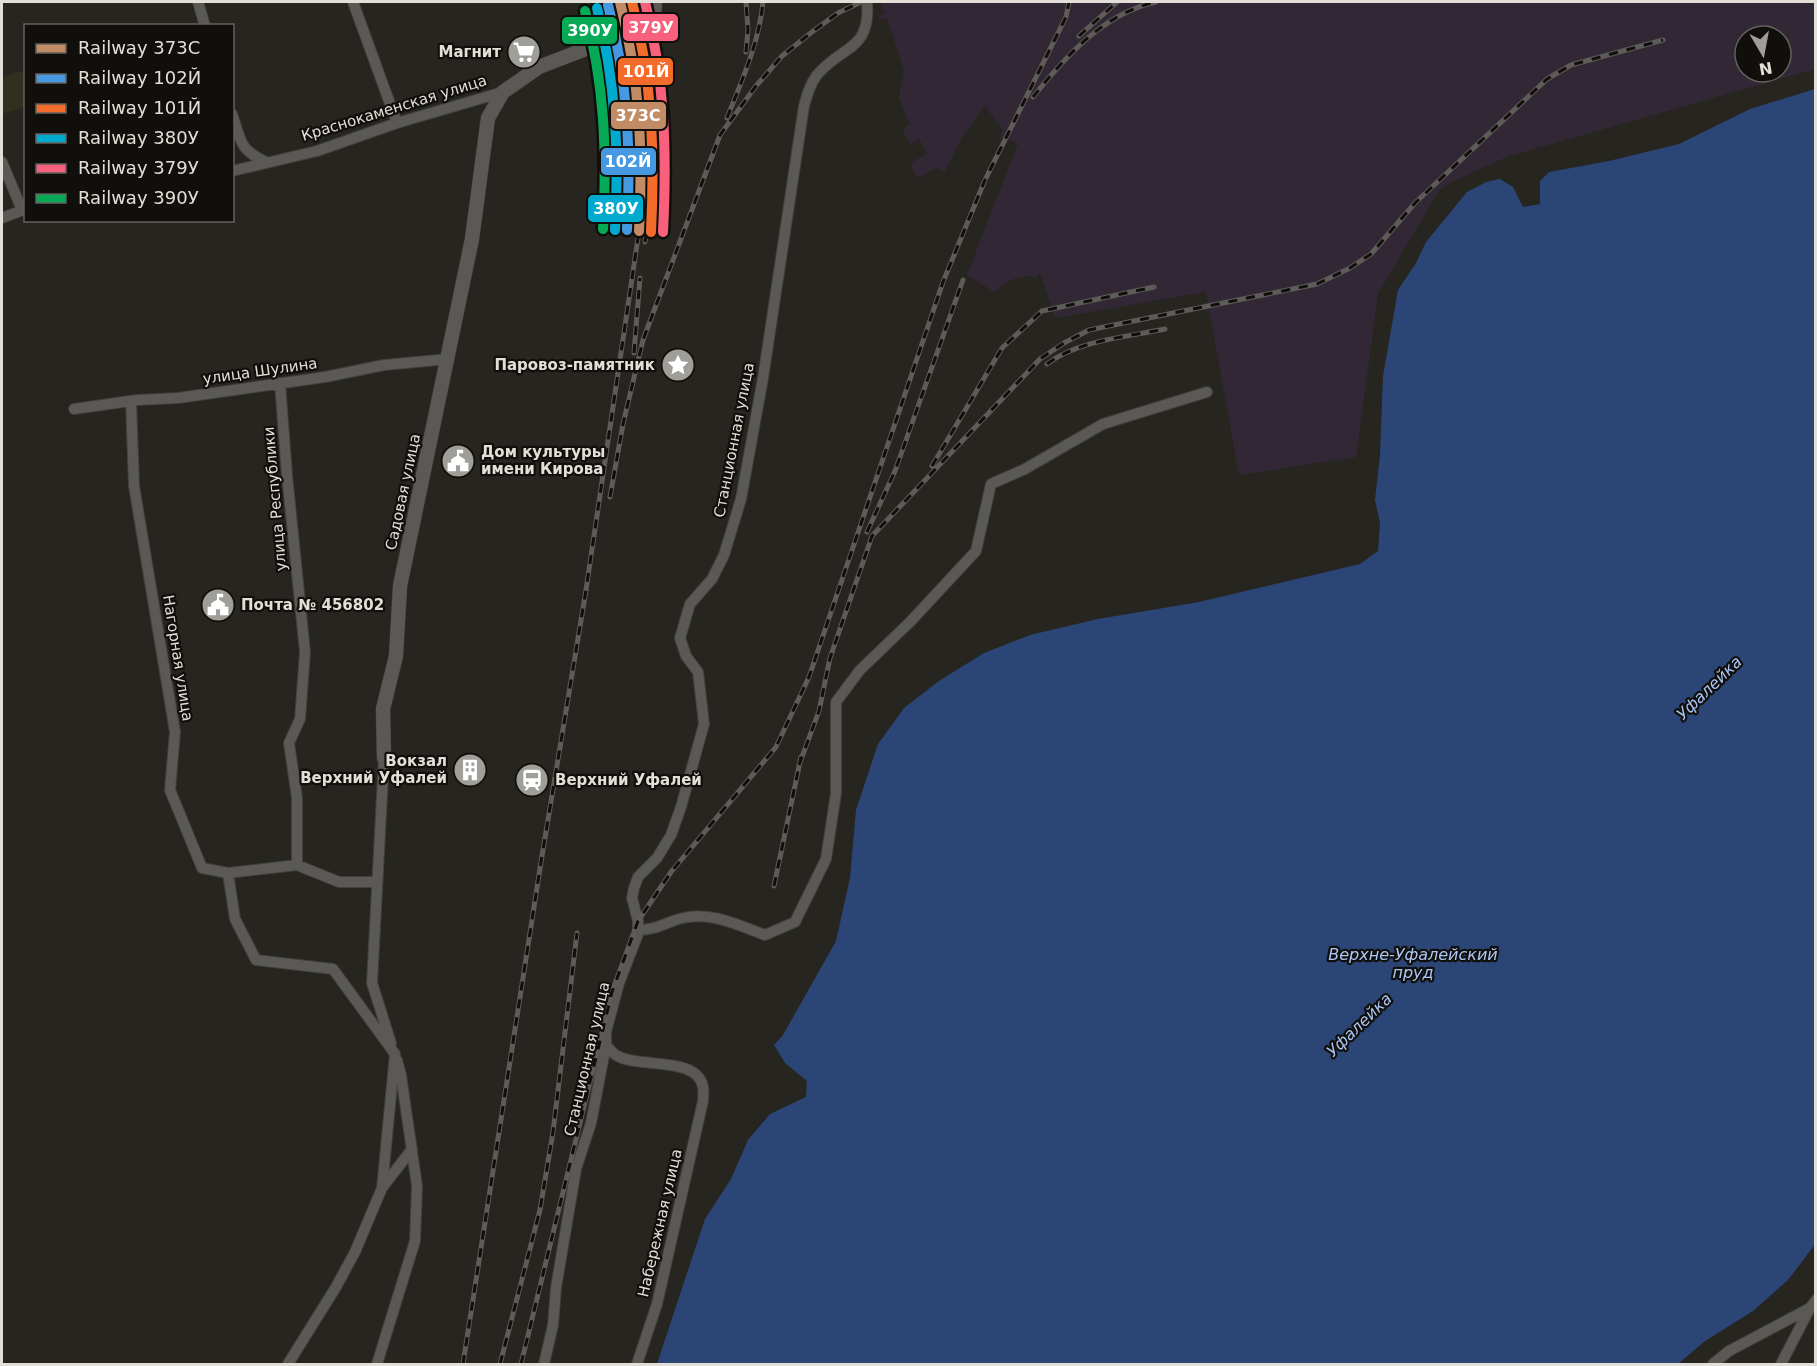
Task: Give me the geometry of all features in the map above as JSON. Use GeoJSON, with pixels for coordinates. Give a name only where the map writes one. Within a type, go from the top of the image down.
{"type":"FeatureCollection","features":[{"type":"Feature","properties":{"kind":"street"},"geometry":{"type":"LineString","coordinates":[[198,2],[205,24]]}},
{"type":"Feature","properties":{"kind":"street"},"geometry":{"type":"LineString","coordinates":[[353,2],[397,123]]}},
{"type":"Feature","properties":{"kind":"street","name":"Краснокаменская улица"},"geometry":{"type":"LineString","coordinates":[[234,170],[316,151],[397,123],[503,92],[539,67],[609,40],[637,32],[648,25],[654,16],[655,2]]}},
{"type":"Feature","properties":{"kind":"street","name":"Станционная улица"},"geometry":{"type":"LineString","coordinates":[[544,1365],[553,1325],[556,1288],[576,1169],[591,1123],[606,1045],[606,1032],[619,984],[638,930],[632,898],[634,888],[638,878],[657,858],[671,835],[704,724],[698,672],[686,656],[680,639],[690,604],[712,579],[724,555],[741,499],[763,378],[804,106],[808,91],[817,76],[857,43],[865,30],[868,18],[867,2]]}},
{"type":"Feature","properties":{"kind":"street","name":"Садовая улица"},"geometry":{"type":"LineString","coordinates":[[395,1054],[372,983],[384,758],[383,709],[396,656],[400,586],[449,359],[472,239],[488,118],[503,92]]}},
{"type":"Feature","properties":{"kind":"street"},"geometry":{"type":"LineString","coordinates":[[234,120],[249,155],[267,162]]}},
{"type":"Feature","properties":{"kind":"street"},"geometry":{"type":"LineString","coordinates":[[2,162],[24,210],[2,218]]}},
{"type":"Feature","properties":{"kind":"street","name":"улица Шулина"},"geometry":{"type":"LineString","coordinates":[[74,409],[131,401],[178,398],[384,365],[449,359]]}},
{"type":"Feature","properties":{"kind":"street","name":"улица Республики"},"geometry":{"type":"LineString","coordinates":[[280,383],[305,652],[300,719],[289,743],[297,798],[297,865]]}},
{"type":"Feature","properties":{"kind":"street"},"geometry":{"type":"LineString","coordinates":[[638,930],[651,930],[685,917],[719,918],[765,935],[795,922],[826,859],[836,793],[836,702],[860,670],[910,622],[976,551],[991,484],[1025,469],[1103,424],[1207,392]]}},
{"type":"Feature","properties":{"kind":"street","name":"Нагорная улица"},"geometry":{"type":"LineString","coordinates":[[131,401],[134,486],[175,732],[170,790],[202,868],[228,873]]}},
{"type":"Feature","properties":{"kind":"street"},"geometry":{"type":"LineString","coordinates":[[377,882],[339,882],[297,865],[228,873],[236,919],[256,960],[333,969],[395,1054],[401,1075],[417,1186],[415,1241],[377,1365]]}},
{"type":"Feature","properties":{"kind":"street","name":"Набережная улица"},"geometry":{"type":"LineString","coordinates":[[606,1045],[615,1055],[690,1069],[699,1076],[703,1087],[703,1101],[657,1304],[637,1365]]}},
{"type":"Feature","properties":{"kind":"street"},"geometry":{"type":"LineString","coordinates":[[382,1188],[395,1054]]}},
{"type":"Feature","properties":{"kind":"street"},"geometry":{"type":"LineString","coordinates":[[288,1365],[350,1261],[382,1188],[412,1149]]}},
{"type":"Feature","properties":{"kind":"street"},"geometry":{"type":"LineString","coordinates":[[1713,1365],[1729,1351],[1813,1304]]}},
{"type":"Feature","properties":{"kind":"street"},"geometry":{"type":"LineString","coordinates":[[1781,1365],[1813,1304]]}},
{"type":"Feature","properties":{"kind":"shaded area"},"geometry":{"type":"Polygon","coordinates":[[[881,2],[1815,2],[1815,69],[1793,75],[1793,24],[1733,24],[1733,84],[1762,84],[1509,156],[1449,183],[1438,192],[1378,294],[1356,457],[1239,475],[1206,292],[1055,318],[1040,272],[1037,278],[1025,276],[1010,280],[994,292],[967,275],[1018,143],[1000,137],[1003,129],[985,105],[962,137],[945,172],[936,168],[918,178],[910,164],[927,153],[919,139],[911,144],[902,130],[910,124],[899,98],[904,71],[887,18],[880,20],[878,16],[885,14],[881,2]]]}},
{"type":"Feature","properties":{"kind":"shaded area"},"geometry":{"type":"Polygon","coordinates":[[[24,70],[24,107],[2,114],[2,77],[24,70]]]}},
{"type":"Feature","properties":{"kind":"water","name":"Верхне-Уфалейский пруд"},"geometry":{"type":"Polygon","coordinates":[[[1815,89],[1816,1243],[1788,1280],[1753,1311],[1705,1341],[1678,1364],[657,1364],[705,1219],[731,1179],[748,1140],[770,1114],[806,1097],[807,1081],[785,1063],[774,1045],[783,1035],[836,941],[850,878],[856,810],[878,744],[904,708],[939,681],[984,653],[1030,635],[1098,619],[1199,602],[1360,564],[1378,551],[1380,523],[1375,500],[1380,455],[1383,376],[1398,290],[1416,263],[1426,242],[1467,192],[1486,182],[1500,179],[1513,187],[1523,207],[1540,204],[1540,181],[1549,172],[1609,161],[1679,144],[1750,109],[1815,89]]]}},
{"type":"Feature","properties":{"kind":"railway"},"geometry":{"type":"LineString","coordinates":[[629,2],[642,61],[649,121],[651,182],[645,242]]}},
{"type":"Feature","properties":{"kind":"railway"},"geometry":{"type":"LineString","coordinates":[[746,2],[748,30],[746,52]]}},
{"type":"Feature","properties":{"kind":"railway"},"geometry":{"type":"LineString","coordinates":[[727,118],[754,47],[763,2]]}},
{"type":"Feature","properties":{"kind":"railway"},"geometry":{"type":"LineString","coordinates":[[610,497],[623,424],[643,340],[720,135],[756,86],[782,56],[838,13],[861,2]]}},
{"type":"Feature","properties":{"kind":"railway"},"geometry":{"type":"LineString","coordinates":[[521,1364],[612,992],[638,921],[671,872],[776,747],[809,677],[943,282],[985,180],[1066,17],[1069,2]]}},
{"type":"Feature","properties":{"kind":"railway"},"geometry":{"type":"LineString","coordinates":[[1079,36],[1117,2]]}},
{"type":"Feature","properties":{"kind":"railway"},"geometry":{"type":"LineString","coordinates":[[1033,97],[1072,52],[1103,26],[1119,16],[1156,2]]}},
{"type":"Feature","properties":{"kind":"railway"},"geometry":{"type":"LineString","coordinates":[[799,765],[819,711],[830,658],[872,536],[1040,359],[1089,330],[1317,284],[1350,268],[1371,254],[1415,203],[1547,79],[1571,65],[1663,40]]}},
{"type":"Feature","properties":{"kind":"railway"},"geometry":{"type":"LineString","coordinates":[[463,1364],[586,590],[639,231]]}},
{"type":"Feature","properties":{"kind":"railway"},"geometry":{"type":"LineString","coordinates":[[634,353],[640,278]]}},
{"type":"Feature","properties":{"kind":"railway"},"geometry":{"type":"LineString","coordinates":[[867,532],[895,471],[963,280]]}},
{"type":"Feature","properties":{"kind":"railway"},"geometry":{"type":"LineString","coordinates":[[932,466],[1002,348],[1042,311],[1154,287]]}},
{"type":"Feature","properties":{"kind":"railway"},"geometry":{"type":"LineString","coordinates":[[1047,364],[1088,344],[1165,329]]}},
{"type":"Feature","properties":{"kind":"railway"},"geometry":{"type":"LineString","coordinates":[[774,886],[801,757]]}},
{"type":"Feature","properties":{"kind":"railway"},"geometry":{"type":"LineString","coordinates":[[500,1364],[540,1210],[553,1132],[577,933]]}},
{"type":"Feature","properties":{"kind":"rail line","name":"373C"},"geometry":{"type":"LineString","coordinates":[[620,2],[636,88],[641,172],[639,231]]}},
{"type":"Feature","properties":{"kind":"rail line","name":"101Й"},"geometry":{"type":"LineString","coordinates":[[632,2],[648,87],[653,173],[651,232]]}},
{"type":"Feature","properties":{"kind":"rail line","name":"379У"},"geometry":{"type":"LineString","coordinates":[[645,2],[661,88],[665,174],[663,232]]}},
{"type":"Feature","properties":{"kind":"rail line","name":"102Й"},"geometry":{"type":"LineString","coordinates":[[608,5],[624,89],[629,173],[627,230]]}},
{"type":"Feature","properties":{"kind":"rail line","name":"380У"},"geometry":{"type":"LineString","coordinates":[[597,8],[608,63],[615,118],[617,173],[615,230]]}},
{"type":"Feature","properties":{"kind":"rail line","name":"390У"},"geometry":{"type":"LineString","coordinates":[[585,11],[601,92],[605,173],[603,229]]}},
{"type":"Feature","properties":{"kind":"place","name":"Магнит"},"geometry":{"type":"Point","coordinates":[524,52]}},
{"type":"Feature","properties":{"kind":"place","name":"Паровоз-памятник"},"geometry":{"type":"Point","coordinates":[678,365]}},
{"type":"Feature","properties":{"kind":"place","name":"Дом культуры имени Кирова"},"geometry":{"type":"Point","coordinates":[458,461]}},
{"type":"Feature","properties":{"kind":"place","name":"Почта № 456802"},"geometry":{"type":"Point","coordinates":[218,605]}},
{"type":"Feature","properties":{"kind":"place","name":"Вокзал Верхний Уфалей"},"geometry":{"type":"Point","coordinates":[470,770]}},
{"type":"Feature","properties":{"kind":"place","name":"Верхний Уфалей"},"geometry":{"type":"Point","coordinates":[532,780]}},
{"type":"Feature","properties":{"kind":"water label","name":"Уфалейка"},"geometry":{"type":"Point","coordinates":[1709,688]}},
{"type":"Feature","properties":{"kind":"water label","name":"Уфалейка"},"geometry":{"type":"Point","coordinates":[1359,1025]}}]}
